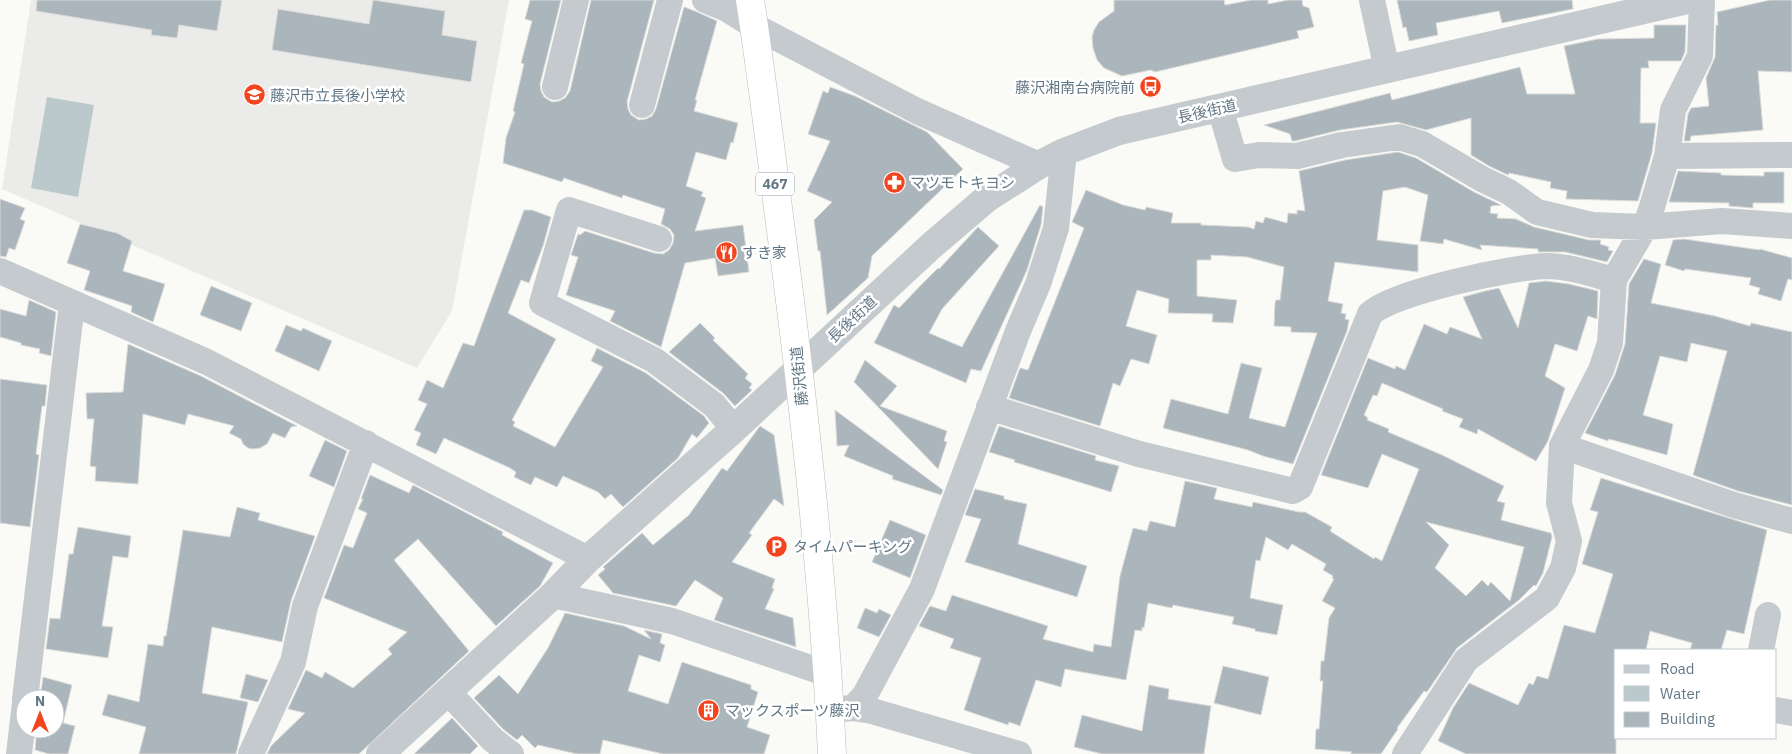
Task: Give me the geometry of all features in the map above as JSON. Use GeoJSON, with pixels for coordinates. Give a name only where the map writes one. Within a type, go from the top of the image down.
{"type":"FeatureCollection","features":[{"type":"Feature","properties":{"kind":"highway","name":"藤沢街道"},"geometry":{"type":"LineString","coordinates":[[752,13],[799,368],[828,674],[842,709],[828,752]]}},
{"type":"Feature","properties":{"kind":"street"},"geometry":{"type":"LineString","coordinates":[[555,87],[576,0]]}},
{"type":"Feature","properties":{"kind":"street"},"geometry":{"type":"LineString","coordinates":[[642,105],[670,0]]}},
{"type":"Feature","properties":{"kind":"street"},"geometry":{"type":"LineString","coordinates":[[705,0],[727,9],[752,13],[917,110],[1039,165]]}},
{"type":"Feature","properties":{"kind":"street"},"geometry":{"type":"LineString","coordinates":[[1372,0],[1387,70]]}},
{"type":"Feature","properties":{"kind":"street","name":"長後街道"},"geometry":{"type":"LineString","coordinates":[[380,754],[553,595],[588,559],[734,430],[930,247],[986,199],[1039,165],[1064,152],[1120,131],[1687,0]]}},
{"type":"Feature","properties":{"kind":"street"},"geometry":{"type":"LineString","coordinates":[[1408,753],[1466,660],[1547,598],[1563,568],[1569,541],[1559,503],[1562,446],[1600,370],[1610,343],[1614,280],[1645,227],[1667,156],[1673,110],[1700,56],[1702,0]]}},
{"type":"Feature","properties":{"kind":"street"},"geometry":{"type":"LineString","coordinates":[[1220,108],[1234,159],[1259,155],[1297,156],[1342,145],[1399,137],[1422,144],[1482,179],[1509,192],[1537,212],[1592,225],[1645,227],[1722,221],[1792,226]]}},
{"type":"Feature","properties":{"kind":"street"},"geometry":{"type":"LineString","coordinates":[[842,709],[865,695],[922,589],[989,407],[1038,284],[1056,228],[1064,152]]}},
{"type":"Feature","properties":{"kind":"street"},"geometry":{"type":"LineString","coordinates":[[1667,156],[1792,155]]}},
{"type":"Feature","properties":{"kind":"street"},"geometry":{"type":"LineString","coordinates":[[658,240],[569,210],[542,302],[654,360],[714,405],[734,430]]}},
{"type":"Feature","properties":{"kind":"street"},"geometry":{"type":"LineString","coordinates":[[989,407],[1138,454],[1293,490],[1300,487],[1370,314],[1377,307],[1423,290],[1508,270],[1546,266],[1569,268],[1614,280]]}},
{"type":"Feature","properties":{"kind":"street"},"geometry":{"type":"LineString","coordinates":[[0,271],[207,362],[588,559]]}},
{"type":"Feature","properties":{"kind":"street"},"geometry":{"type":"LineString","coordinates":[[27,689],[72,304]]}},
{"type":"Feature","properties":{"kind":"street"},"geometry":{"type":"LineString","coordinates":[[251,754],[293,662],[305,606],[366,443]]}},
{"type":"Feature","properties":{"kind":"street"},"geometry":{"type":"LineString","coordinates":[[1562,446],[1734,505],[1792,521]]}},
{"type":"Feature","properties":{"kind":"street"},"geometry":{"type":"LineString","coordinates":[[553,595],[672,622],[828,674]]}},
{"type":"Feature","properties":{"kind":"street"},"geometry":{"type":"LineString","coordinates":[[1761,649],[1768,615]]}},
{"type":"Feature","properties":{"kind":"street"},"geometry":{"type":"LineString","coordinates":[[447,691],[493,740],[511,754]]}},
{"type":"Feature","properties":{"kind":"street"},"geometry":{"type":"LineString","coordinates":[[842,709],[872,711],[1019,754]]}},
{"type":"Feature","properties":{"kind":"street"},"geometry":{"type":"LineString","coordinates":[[1777,710],[1792,714]]}},
{"type":"Feature","properties":{"kind":"street"},"geometry":{"type":"LineString","coordinates":[[19,754],[21,739]]}},
{"type":"Feature","properties":{"kind":"shaded area","name":"藤沢市立長後小学校"},"geometry":{"type":"Polygon","coordinates":[[[31,0],[509,0],[452,311],[417,368],[2,189],[31,0]]]}},
{"type":"Feature","properties":{"kind":"water"},"geometry":{"type":"Polygon","coordinates":[[[47,97],[94,105],[78,197],[31,188],[47,97]]]}},
{"type":"Feature","properties":{"kind":"building"},"geometry":{"type":"Polygon","coordinates":[[[37,0],[222,0],[217,31],[179,25],[177,38],[151,35],[152,30],[36,11],[37,0]]]}},
{"type":"Feature","properties":{"kind":"building"},"geometry":{"type":"Polygon","coordinates":[[[373,0],[445,11],[442,35],[477,41],[471,82],[272,50],[278,9],[369,24],[373,0]]]}},
{"type":"Feature","properties":{"kind":"building"},"geometry":{"type":"Polygon","coordinates":[[[530,0],[561,0],[540,84],[544,97],[552,102],[565,98],[570,91],[591,0],[654,0],[627,102],[631,115],[639,120],[652,116],[656,109],[684,7],[717,21],[695,100],[697,100],[694,111],[738,123],[726,160],[696,152],[686,186],[703,192],[701,196],[706,198],[695,231],[743,225],[749,272],[718,276],[715,258],[685,263],[661,347],[610,321],[615,311],[566,295],[578,257],[571,255],[578,234],[580,235],[585,231],[654,253],[663,254],[669,250],[673,243],[674,235],[670,229],[661,224],[665,209],[623,195],[622,198],[564,178],[562,182],[503,163],[506,138],[515,112],[513,111],[524,64],[521,63],[532,21],[525,19],[530,0]]]}},
{"type":"Feature","properties":{"kind":"building"},"geometry":{"type":"Polygon","coordinates":[[[1114,0],[1224,0],[1225,5],[1251,0],[1268,0],[1268,4],[1288,0],[1302,0],[1303,6],[1309,8],[1314,27],[1297,31],[1299,38],[1155,72],[1151,70],[1122,76],[1104,68],[1097,60],[1093,48],[1092,37],[1094,30],[1099,22],[1114,11],[1114,0]]]}},
{"type":"Feature","properties":{"kind":"building"},"geometry":{"type":"Polygon","coordinates":[[[1397,0],[1572,0],[1573,9],[1502,23],[1499,11],[1436,23],[1438,35],[1409,41],[1406,27],[1403,28],[1397,0]]]}},
{"type":"Feature","properties":{"kind":"building"},"geometry":{"type":"Polygon","coordinates":[[[1770,0],[1792,0],[1792,72],[1758,71],[1763,130],[1691,136],[1690,141],[1684,141],[1688,114],[1691,108],[1709,106],[1706,78],[1715,57],[1716,25],[1718,25],[1717,12],[1770,0]]]}},
{"type":"Feature","properties":{"kind":"building"},"geometry":{"type":"Polygon","coordinates":[[[1654,25],[1686,25],[1685,52],[1681,61],[1648,61],[1649,68],[1641,68],[1640,123],[1656,123],[1652,153],[1638,201],[1566,199],[1567,191],[1550,188],[1551,182],[1509,173],[1508,175],[1489,166],[1471,155],[1471,118],[1426,130],[1397,122],[1340,130],[1295,141],[1292,141],[1290,134],[1264,125],[1390,93],[1392,100],[1520,67],[1527,94],[1575,94],[1564,46],[1598,39],[1654,38],[1654,25]]]}},
{"type":"Feature","properties":{"kind":"building"},"geometry":{"type":"Polygon","coordinates":[[[830,87],[855,96],[927,132],[963,169],[872,256],[868,278],[827,315],[820,251],[818,251],[814,220],[832,202],[807,191],[830,141],[808,134],[823,91],[828,93],[830,87]]]}},
{"type":"Feature","properties":{"kind":"building"},"geometry":{"type":"Polygon","coordinates":[[[1398,152],[1416,158],[1474,192],[1501,205],[1491,206],[1490,213],[1498,214],[1497,218],[1516,219],[1534,227],[1589,240],[1601,240],[1600,244],[1609,247],[1608,250],[1613,251],[1607,262],[1565,252],[1538,252],[1538,249],[1480,245],[1482,250],[1444,239],[1443,244],[1420,241],[1428,195],[1405,187],[1383,191],[1377,240],[1418,245],[1418,272],[1335,262],[1328,301],[1343,304],[1341,313],[1346,314],[1345,319],[1349,320],[1347,331],[1293,464],[1163,428],[1171,399],[1228,414],[1241,363],[1262,368],[1249,418],[1285,427],[1317,333],[1291,332],[1291,327],[1274,326],[1275,303],[1276,300],[1280,300],[1284,267],[1247,257],[1211,255],[1211,260],[1197,260],[1197,296],[1237,300],[1233,323],[1212,322],[1213,314],[1168,313],[1169,299],[1137,290],[1126,326],[1157,335],[1149,364],[1131,359],[1120,386],[1113,383],[1100,426],[1009,398],[1020,368],[1028,370],[1084,228],[1072,222],[1086,190],[1123,205],[1145,210],[1146,207],[1173,213],[1171,223],[1201,223],[1201,225],[1248,227],[1254,229],[1256,221],[1263,223],[1265,217],[1287,223],[1288,213],[1297,214],[1297,210],[1305,211],[1299,171],[1345,160],[1398,152]]]}},
{"type":"Feature","properties":{"kind":"building"},"geometry":{"type":"Polygon","coordinates":[[[1678,171],[1764,176],[1764,172],[1784,172],[1784,203],[1753,203],[1753,208],[1729,206],[1729,203],[1669,202],[1678,171]]]}},
{"type":"Feature","properties":{"kind":"building"},"geometry":{"type":"Polygon","coordinates":[[[0,199],[25,208],[20,219],[25,221],[15,250],[9,248],[6,257],[0,256],[0,199]]]}},
{"type":"Feature","properties":{"kind":"building"},"geometry":{"type":"Polygon","coordinates":[[[1040,205],[1043,207],[1041,225],[1027,270],[981,371],[971,369],[966,383],[874,343],[894,305],[899,308],[978,227],[999,246],[942,309],[929,333],[962,347],[1040,205]]]}},
{"type":"Feature","properties":{"kind":"building"},"geometry":{"type":"Polygon","coordinates":[[[524,210],[532,210],[551,217],[543,246],[529,283],[521,280],[508,313],[556,339],[512,420],[515,422],[513,426],[555,447],[603,367],[591,361],[597,348],[646,373],[704,416],[709,423],[697,438],[692,434],[678,458],[623,507],[611,494],[605,499],[598,492],[563,476],[557,487],[535,477],[531,485],[514,477],[516,472],[510,468],[444,438],[436,454],[416,445],[421,433],[414,430],[427,404],[418,400],[427,380],[443,388],[463,343],[474,346],[524,210]]]}},
{"type":"Feature","properties":{"kind":"building"},"geometry":{"type":"Polygon","coordinates":[[[80,224],[117,233],[132,241],[123,271],[165,284],[153,322],[131,312],[132,306],[84,290],[90,271],[67,263],[80,224]]]}},
{"type":"Feature","properties":{"kind":"building"},"geometry":{"type":"Polygon","coordinates":[[[1684,239],[1760,249],[1792,258],[1792,280],[1788,279],[1781,301],[1758,294],[1760,288],[1749,285],[1751,278],[1685,269],[1684,271],[1665,265],[1673,240],[1684,239]]]}},
{"type":"Feature","properties":{"kind":"building"},"geometry":{"type":"Polygon","coordinates":[[[1644,259],[1661,264],[1651,303],[1715,316],[1750,326],[1751,323],[1792,332],[1792,505],[1738,491],[1693,475],[1727,351],[1691,343],[1687,362],[1660,356],[1643,415],[1673,424],[1667,455],[1609,439],[1608,441],[1585,433],[1615,375],[1625,344],[1629,284],[1644,259]]]}},
{"type":"Feature","properties":{"kind":"building"},"geometry":{"type":"Polygon","coordinates":[[[1546,281],[1598,291],[1597,319],[1588,316],[1577,351],[1555,344],[1545,376],[1565,388],[1548,441],[1536,461],[1478,429],[1477,434],[1459,427],[1463,419],[1382,383],[1377,396],[1373,395],[1364,415],[1368,418],[1367,420],[1389,429],[1388,432],[1442,455],[1504,486],[1497,501],[1505,503],[1501,520],[1551,533],[1552,537],[1543,573],[1536,586],[1534,585],[1519,600],[1457,648],[1427,692],[1424,691],[1397,728],[1381,754],[1350,754],[1352,752],[1315,749],[1316,729],[1319,729],[1323,681],[1320,681],[1321,661],[1324,661],[1329,618],[1335,608],[1322,601],[1334,579],[1332,578],[1333,576],[1323,570],[1326,564],[1292,544],[1288,550],[1266,537],[1260,561],[1256,560],[1250,598],[1283,605],[1277,635],[1232,624],[1234,617],[1173,605],[1172,608],[1148,603],[1144,628],[1142,627],[1142,631],[1135,630],[1126,680],[1065,669],[1061,687],[1036,680],[1020,726],[1009,722],[1008,725],[964,710],[981,658],[950,648],[954,639],[919,626],[930,606],[946,611],[952,595],[1048,626],[1043,639],[1093,652],[1094,644],[1111,647],[1120,576],[1133,528],[1147,531],[1150,521],[1175,527],[1185,481],[1217,488],[1214,499],[1252,507],[1253,502],[1305,512],[1332,527],[1330,531],[1374,559],[1375,557],[1382,561],[1419,469],[1382,454],[1368,488],[1321,475],[1368,358],[1395,369],[1396,366],[1405,370],[1424,324],[1447,334],[1450,327],[1482,339],[1463,297],[1499,288],[1518,328],[1529,283],[1546,281]],[[1426,522],[1449,545],[1435,568],[1466,596],[1482,580],[1488,586],[1491,582],[1510,601],[1524,547],[1426,522]]]}},
{"type":"Feature","properties":{"kind":"building"},"geometry":{"type":"Polygon","coordinates":[[[211,286],[252,303],[241,331],[200,315],[211,286]]]}},
{"type":"Feature","properties":{"kind":"building"},"geometry":{"type":"Polygon","coordinates":[[[29,300],[56,312],[51,356],[39,353],[40,349],[21,345],[21,343],[0,337],[0,309],[26,316],[29,300]]]}},
{"type":"Feature","properties":{"kind":"building"},"geometry":{"type":"Polygon","coordinates":[[[700,323],[715,338],[713,340],[748,374],[745,378],[752,384],[749,388],[752,390],[735,406],[723,393],[669,352],[700,323]]]}},
{"type":"Feature","properties":{"kind":"building"},"geometry":{"type":"Polygon","coordinates":[[[286,325],[301,331],[303,328],[332,341],[319,371],[275,351],[286,325]]]}},
{"type":"Feature","properties":{"kind":"building"},"geometry":{"type":"Polygon","coordinates":[[[128,344],[201,376],[297,426],[291,427],[285,438],[273,433],[267,444],[253,449],[248,448],[241,439],[229,433],[234,426],[188,414],[185,425],[143,414],[138,484],[95,481],[96,467],[90,466],[94,419],[87,419],[86,393],[123,392],[128,344]]]}},
{"type":"Feature","properties":{"kind":"building"},"geometry":{"type":"Polygon","coordinates":[[[865,360],[897,386],[880,406],[947,431],[944,441],[947,442],[938,469],[854,382],[865,360]]]}},
{"type":"Feature","properties":{"kind":"building"},"geometry":{"type":"Polygon","coordinates":[[[0,379],[47,385],[45,406],[42,406],[36,454],[39,455],[30,527],[0,523],[0,379]]]}},
{"type":"Feature","properties":{"kind":"building"},"geometry":{"type":"Polygon","coordinates":[[[835,410],[943,490],[941,495],[892,479],[893,476],[844,456],[849,445],[837,446],[835,410]]]}},
{"type":"Feature","properties":{"kind":"building"},"geometry":{"type":"Polygon","coordinates":[[[760,426],[774,435],[784,506],[774,499],[749,533],[752,535],[732,562],[775,579],[772,588],[774,589],[765,609],[793,618],[796,647],[714,620],[723,598],[695,580],[676,606],[613,593],[598,575],[605,569],[603,567],[642,533],[653,545],[689,515],[722,468],[727,471],[760,426]]]}},
{"type":"Feature","properties":{"kind":"building"},"geometry":{"type":"Polygon","coordinates":[[[999,426],[1096,456],[1095,460],[1119,466],[1111,492],[1014,462],[1015,460],[989,452],[999,426]]]}},
{"type":"Feature","properties":{"kind":"building"},"geometry":{"type":"Polygon","coordinates":[[[325,440],[347,451],[334,487],[309,476],[325,440]]]}},
{"type":"Feature","properties":{"kind":"building"},"geometry":{"type":"Polygon","coordinates":[[[370,475],[409,493],[413,485],[503,532],[502,535],[553,563],[540,586],[496,626],[418,539],[394,560],[469,651],[359,754],[267,754],[271,746],[305,713],[288,709],[306,670],[322,678],[325,672],[353,688],[392,654],[388,649],[407,632],[324,598],[344,545],[353,548],[367,513],[358,509],[370,475]]]}},
{"type":"Feature","properties":{"kind":"building"},"geometry":{"type":"Polygon","coordinates":[[[1601,478],[1767,530],[1744,634],[1727,630],[1721,649],[1690,649],[1692,643],[1650,631],[1646,649],[1614,649],[1614,739],[1616,739],[1616,754],[1466,754],[1438,741],[1453,708],[1469,683],[1518,705],[1529,683],[1533,685],[1537,676],[1548,679],[1564,625],[1595,633],[1613,574],[1582,564],[1598,512],[1590,510],[1601,478]]]}},
{"type":"Feature","properties":{"kind":"building"},"geometry":{"type":"Polygon","coordinates":[[[975,489],[1004,496],[1004,499],[1027,504],[1018,544],[1087,566],[1077,597],[965,562],[981,519],[965,515],[975,489]]]}},
{"type":"Feature","properties":{"kind":"building"},"geometry":{"type":"Polygon","coordinates":[[[237,507],[260,513],[258,520],[315,536],[291,601],[282,642],[212,627],[202,693],[248,702],[236,754],[139,754],[146,727],[102,715],[108,694],[139,702],[148,644],[163,646],[164,636],[166,636],[183,530],[230,537],[237,507]]]}},
{"type":"Feature","properties":{"kind":"building"},"geometry":{"type":"Polygon","coordinates":[[[890,520],[926,535],[910,578],[872,562],[890,520]]]}},
{"type":"Feature","properties":{"kind":"building"},"geometry":{"type":"Polygon","coordinates":[[[78,527],[131,536],[128,558],[113,556],[102,626],[113,627],[108,658],[46,649],[50,618],[60,619],[69,554],[73,554],[78,527]]]}},
{"type":"Feature","properties":{"kind":"building"},"geometry":{"type":"Polygon","coordinates":[[[865,608],[877,613],[879,609],[891,615],[879,637],[857,628],[865,608]]]}},
{"type":"Feature","properties":{"kind":"building"},"geometry":{"type":"Polygon","coordinates":[[[565,613],[624,626],[651,639],[644,630],[662,634],[660,643],[665,645],[660,662],[639,655],[628,691],[668,704],[682,662],[751,685],[751,689],[758,692],[747,727],[770,735],[764,754],[663,754],[603,740],[600,754],[577,754],[538,745],[535,748],[522,735],[517,740],[503,729],[474,698],[499,675],[518,694],[548,648],[565,613]]]}},
{"type":"Feature","properties":{"kind":"building"},"geometry":{"type":"Polygon","coordinates":[[[1223,666],[1269,677],[1261,715],[1214,703],[1223,666]]]}},
{"type":"Feature","properties":{"kind":"building"},"geometry":{"type":"Polygon","coordinates":[[[246,674],[268,680],[258,702],[240,698],[246,674]]]}},
{"type":"Feature","properties":{"kind":"building"},"geometry":{"type":"Polygon","coordinates":[[[43,677],[72,685],[65,715],[65,689],[41,689],[43,677]]]}},
{"type":"Feature","properties":{"kind":"building"},"geometry":{"type":"Polygon","coordinates":[[[1149,685],[1169,689],[1168,699],[1211,706],[1204,754],[1102,754],[1074,747],[1082,715],[1142,731],[1149,685]]]}},
{"type":"Feature","properties":{"kind":"building"},"geometry":{"type":"Polygon","coordinates":[[[452,718],[478,746],[470,754],[414,754],[452,718]]]}},
{"type":"Feature","properties":{"kind":"building"},"geometry":{"type":"Polygon","coordinates":[[[65,724],[75,726],[68,754],[49,754],[35,750],[36,739],[65,739],[65,724]]]}},
{"type":"Feature","properties":{"kind":"place","name":"藤沢湘南台病院前"},"geometry":{"type":"Point","coordinates":[1151,87]}},
{"type":"Feature","properties":{"kind":"place","name":"藤沢市立長後小学校"},"geometry":{"type":"Point","coordinates":[254,95]}},
{"type":"Feature","properties":{"kind":"place","name":"マツモトキヨシ"},"geometry":{"type":"Point","coordinates":[894,182]}},
{"type":"Feature","properties":{"kind":"place","name":"すき家"},"geometry":{"type":"Point","coordinates":[726,252]}},
{"type":"Feature","properties":{"kind":"place","name":"タイムパーキング"},"geometry":{"type":"Point","coordinates":[777,546]}},
{"type":"Feature","properties":{"kind":"place","name":"マックスポーツ藤沢"},"geometry":{"type":"Point","coordinates":[709,710]}}]}
